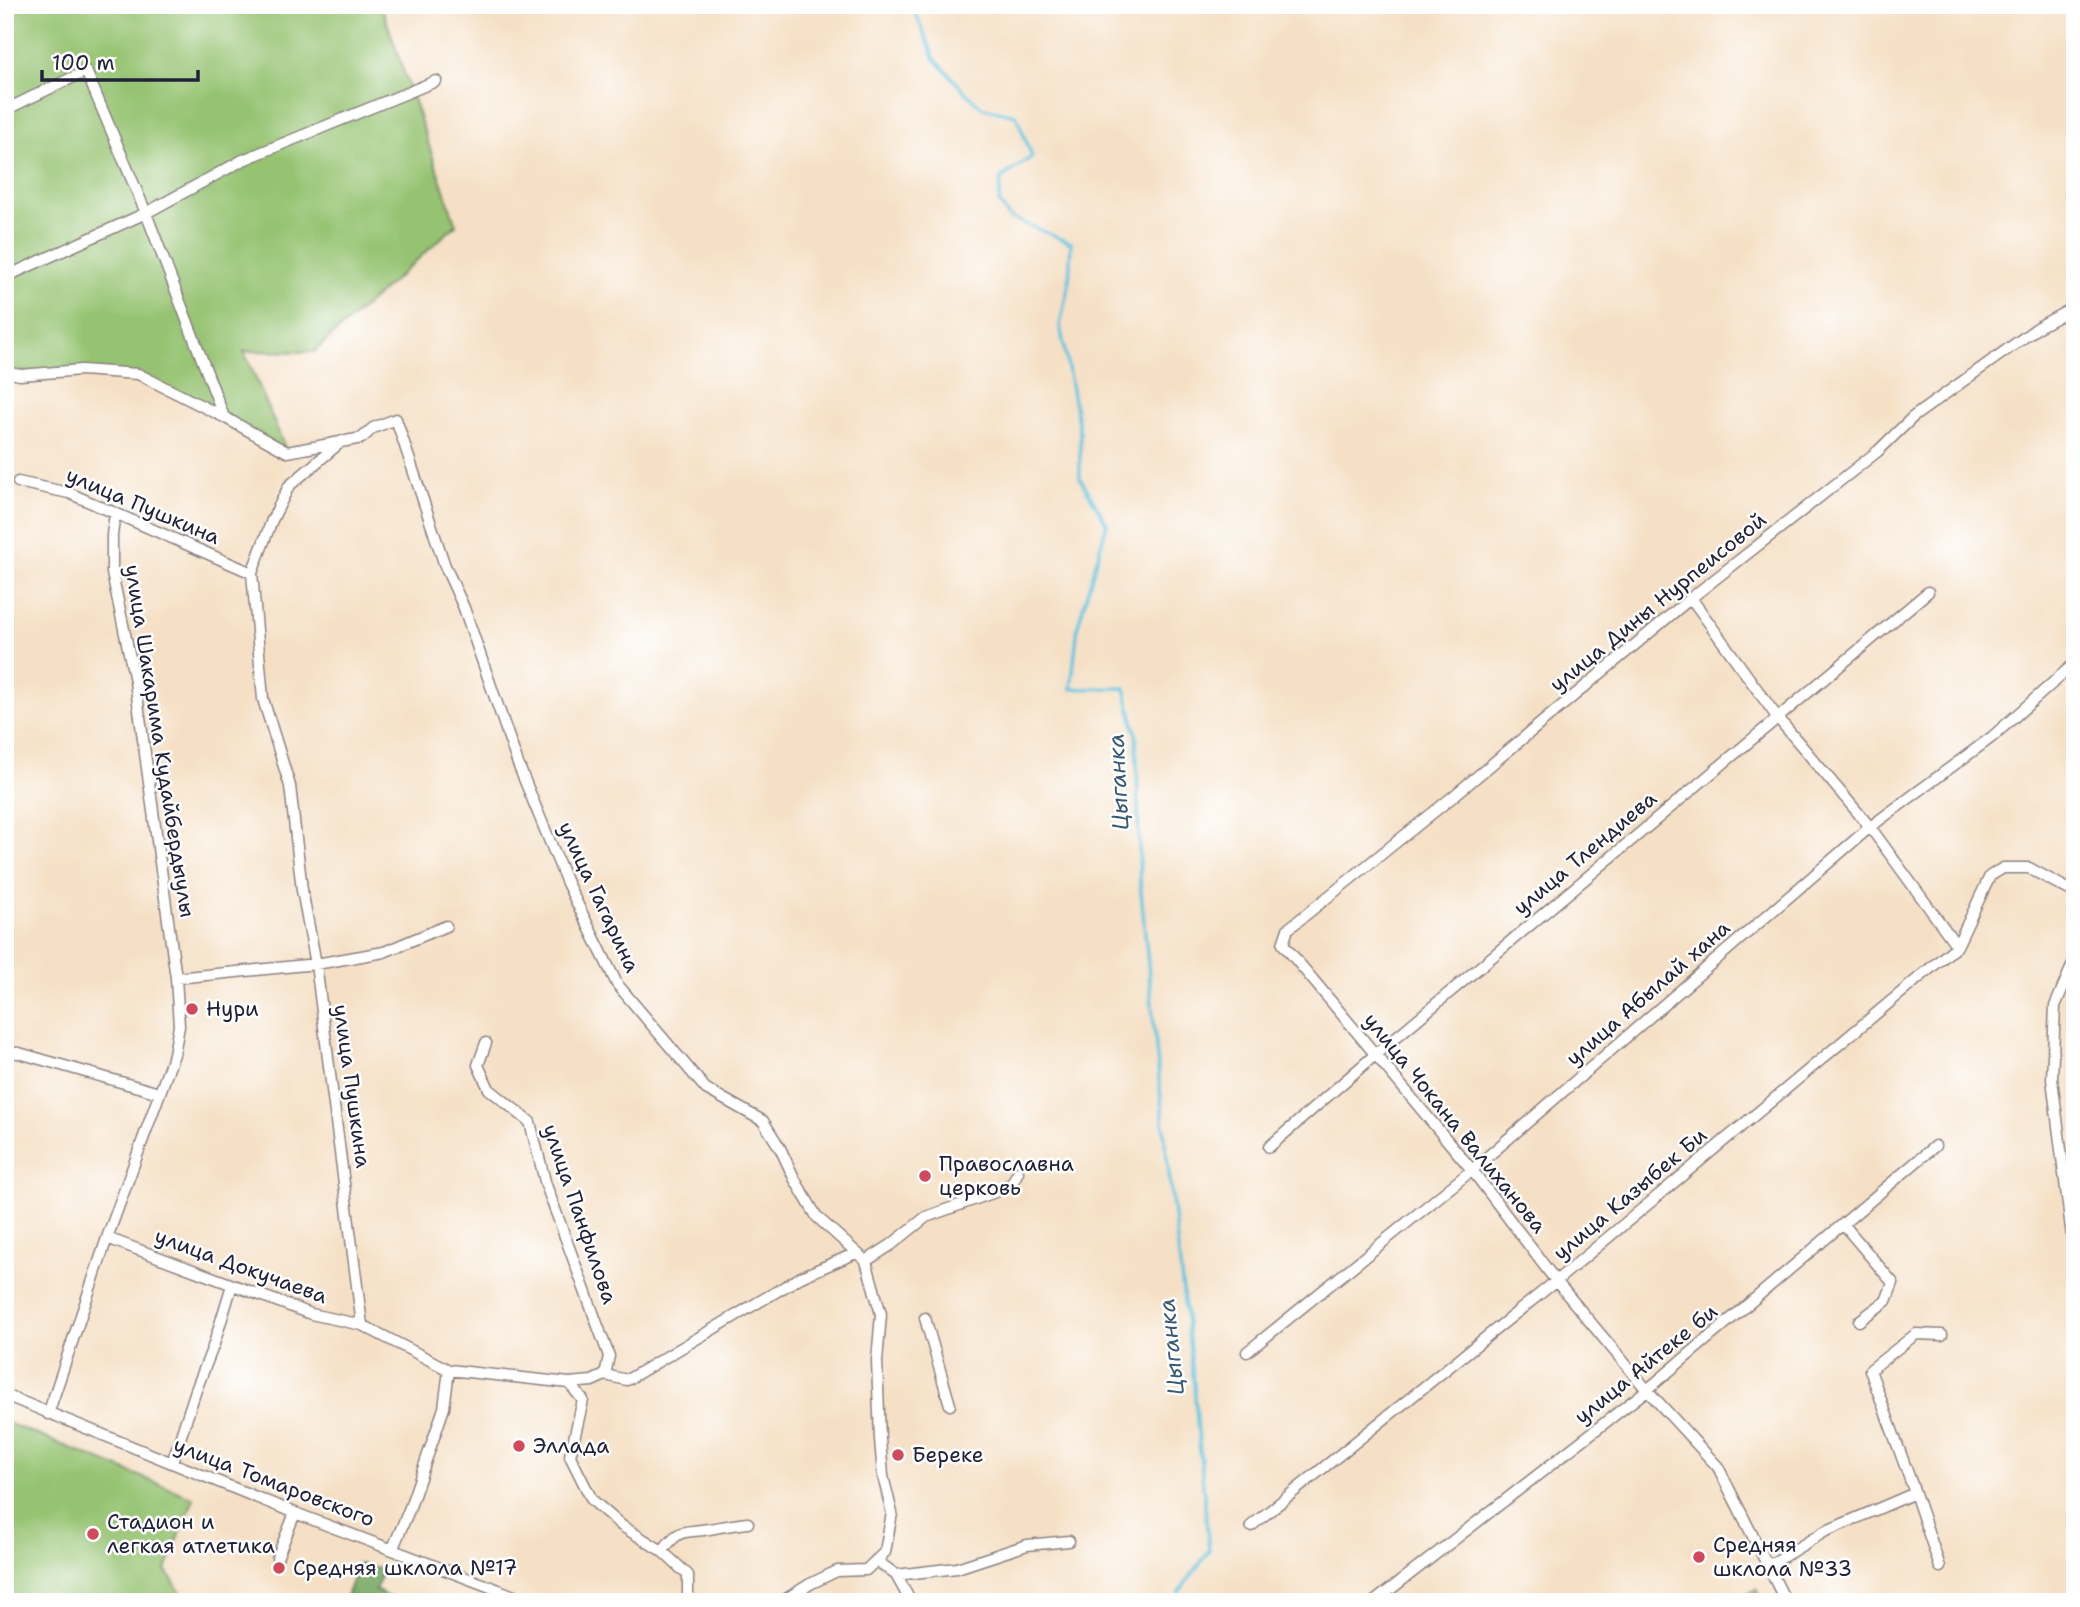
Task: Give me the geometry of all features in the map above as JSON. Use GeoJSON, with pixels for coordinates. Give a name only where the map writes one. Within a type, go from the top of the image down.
{"type":"FeatureCollection","features":[{"type":"Feature","properties":{"kind":"street"},"geometry":{"type":"LineString","coordinates":[[5,110],[86,71],[146,212],[224,416]]}},
{"type":"Feature","properties":{"kind":"street"},"geometry":{"type":"LineString","coordinates":[[5,277],[146,212],[243,160],[436,81]]}},
{"type":"Feature","properties":{"kind":"street","name":"улица Дины Нурпеисовой"},"geometry":{"type":"LineString","coordinates":[[1283,944],[1288,929],[1450,799],[1691,598],[1878,451],[1913,417],[2040,326],[2075,307]]}},
{"type":"Feature","properties":{"kind":"street"},"geometry":{"type":"LineString","coordinates":[[5,372],[20,375],[80,370],[138,374],[224,416],[287,452],[342,441]]}},
{"type":"Feature","properties":{"kind":"street","name":"улица Гагарина"},"geometry":{"type":"LineString","coordinates":[[342,441],[362,438],[373,428],[396,419],[445,566],[464,608],[518,764],[567,883],[617,984],[706,1089],[763,1121],[817,1217],[866,1261]]}},
{"type":"Feature","properties":{"kind":"street","name":"улица Пушкина"},"geometry":{"type":"LineString","coordinates":[[342,441],[289,486],[272,520],[252,573],[263,699],[290,786],[302,890],[316,964],[362,1325]]}},
{"type":"Feature","properties":{"kind":"street","name":"улица Пушкина"},"geometry":{"type":"LineString","coordinates":[[18,482],[69,493],[252,573]]}},
{"type":"Feature","properties":{"kind":"street","name":"улица Шакарима Кудайбердыулы"},"geometry":{"type":"LineString","coordinates":[[48,1414],[107,1238],[174,1054],[179,1027],[176,978],[135,681],[112,573],[115,513]]}},
{"type":"Feature","properties":{"kind":"street","name":"улица Тлендиева"},"geometry":{"type":"LineString","coordinates":[[1269,1147],[1376,1054],[1928,592]]}},
{"type":"Feature","properties":{"kind":"street"},"geometry":{"type":"LineString","coordinates":[[1691,598],[1777,717],[1870,827],[1957,946]]}},
{"type":"Feature","properties":{"kind":"street","name":"улица Абылай хана"},"geometry":{"type":"LineString","coordinates":[[1247,1352],[1472,1170],[1870,827],[1992,737],[2075,663]]}},
{"type":"Feature","properties":{"kind":"street","name":"улица Казыбек Би"},"geometry":{"type":"LineString","coordinates":[[1251,1526],[1556,1280],[1957,946],[1990,876],[2003,868],[2029,868],[2075,893]]}},
{"type":"Feature","properties":{"kind":"street"},"geometry":{"type":"LineString","coordinates":[[176,978],[316,964],[383,952],[446,926]]}},
{"type":"Feature","properties":{"kind":"street","name":"улица Чокана Валиханова"},"geometry":{"type":"LineString","coordinates":[[1283,944],[1472,1170],[1556,1280],[1647,1390],[1718,1467],[1786,1602]]}},
{"type":"Feature","properties":{"kind":"street"},"geometry":{"type":"LineString","coordinates":[[2075,959],[2055,1006],[2052,1079],[2075,1260]]}},
{"type":"Feature","properties":{"kind":"street","name":"улица Панфилова"},"geometry":{"type":"LineString","coordinates":[[486,1043],[478,1065],[489,1089],[530,1122],[546,1185],[608,1356],[605,1375]]}},
{"type":"Feature","properties":{"kind":"street"},"geometry":{"type":"LineString","coordinates":[[5,1052],[19,1053],[159,1093]]}},
{"type":"Feature","properties":{"kind":"street","name":"улица Айтеке би"},"geometry":{"type":"LineString","coordinates":[[1374,1602],[1647,1390],[1935,1146]]}},
{"type":"Feature","properties":{"kind":"street"},"geometry":{"type":"LineString","coordinates":[[781,1602],[837,1571],[866,1570],[885,1552],[892,1513],[883,1476],[880,1439],[877,1361],[881,1314],[866,1261],[926,1217],[998,1191],[1012,1183],[1018,1172]]}},
{"type":"Feature","properties":{"kind":"street"},"geometry":{"type":"LineString","coordinates":[[1843,1224],[1893,1283],[1886,1301],[1859,1321]]}},
{"type":"Feature","properties":{"kind":"street","name":"улица Докучаева"},"geometry":{"type":"LineString","coordinates":[[107,1238],[311,1314],[362,1325]]}},
{"type":"Feature","properties":{"kind":"street"},"geometry":{"type":"LineString","coordinates":[[362,1325],[449,1370],[569,1383],[592,1381],[605,1375],[626,1380],[801,1277],[856,1253]]}},
{"type":"Feature","properties":{"kind":"street"},"geometry":{"type":"LineString","coordinates":[[172,1464],[232,1285]]}},
{"type":"Feature","properties":{"kind":"street"},"geometry":{"type":"LineString","coordinates":[[925,1318],[950,1405]]}},
{"type":"Feature","properties":{"kind":"street"},"geometry":{"type":"LineString","coordinates":[[1940,1567],[1870,1370],[1916,1334],[1942,1335]]}},
{"type":"Feature","properties":{"kind":"street"},"geometry":{"type":"LineString","coordinates":[[393,1548],[444,1408],[449,1370]]}},
{"type":"Feature","properties":{"kind":"street"},"geometry":{"type":"LineString","coordinates":[[592,1381],[583,1400],[570,1457],[592,1500],[622,1526],[662,1551],[688,1575],[691,1602]]}},
{"type":"Feature","properties":{"kind":"street"},"geometry":{"type":"LineString","coordinates":[[569,1383],[583,1400]]}},
{"type":"Feature","properties":{"kind":"street","name":"улица Томаровского"},"geometry":{"type":"LineString","coordinates":[[5,1395],[295,1513],[530,1602]]}},
{"type":"Feature","properties":{"kind":"street"},"geometry":{"type":"LineString","coordinates":[[1768,1566],[1825,1532],[1914,1493]]}},
{"type":"Feature","properties":{"kind":"street"},"geometry":{"type":"LineString","coordinates":[[277,1558],[295,1513]]}},
{"type":"Feature","properties":{"kind":"street"},"geometry":{"type":"LineString","coordinates":[[662,1551],[674,1535],[688,1529],[707,1530],[728,1524],[748,1523]]}},
{"type":"Feature","properties":{"kind":"street"},"geometry":{"type":"LineString","coordinates":[[896,1575],[957,1567],[1027,1545],[1069,1541]]}},
{"type":"Feature","properties":{"kind":"street"},"geometry":{"type":"LineString","coordinates":[[876,1560],[896,1575],[911,1602]]}},
{"type":"Feature","properties":{"kind":"green space"},"geometry":{"type":"Polygon","coordinates":[[[5,5],[381,5],[456,225],[314,352],[244,351],[287,452],[138,374],[5,372],[5,5]]]}},
{"type":"Feature","properties":{"kind":"green space","name":"Стадион и легкая атлетика"},"geometry":{"type":"Polygon","coordinates":[[[5,1422],[194,1498],[166,1570],[187,1602],[5,1602],[5,1422]]]}},
{"type":"Feature","properties":{"kind":"green space"},"geometry":{"type":"Polygon","coordinates":[[[358,1564],[384,1569],[375,1590],[398,1602],[344,1602],[358,1564]]]}},
{"type":"Feature","properties":{"kind":"green space"},"geometry":{"type":"Polygon","coordinates":[[[1757,1589],[1763,1602],[1731,1602],[1757,1589]]]}},
{"type":"Feature","properties":{"kind":"waterway","name":"Цыганка"},"geometry":{"type":"LineString","coordinates":[[917,5],[915,12],[935,59],[983,108],[1016,115],[1032,157],[1001,178],[999,202],[1009,217],[1071,243],[1069,283],[1060,325],[1080,433],[1080,478],[1107,524],[1078,625],[1071,689],[1125,688],[1136,734],[1140,881],[1165,1140],[1193,1375],[1209,1551],[1179,1592],[1178,1602]]}},
{"type":"Feature","properties":{"kind":"place","name":"Нури"},"geometry":{"type":"Point","coordinates":[192,1009]}},
{"type":"Feature","properties":{"kind":"place","name":"Православна церковь"},"geometry":{"type":"Point","coordinates":[925,1176]}},
{"type":"Feature","properties":{"kind":"place","name":"Эллада"},"geometry":{"type":"Point","coordinates":[519,1446]}},
{"type":"Feature","properties":{"kind":"place","name":"Береке"},"geometry":{"type":"Point","coordinates":[898,1455]}},
{"type":"Feature","properties":{"kind":"place","name":"Стадион и легкая атлетика"},"geometry":{"type":"Point","coordinates":[93,1534]}},
{"type":"Feature","properties":{"kind":"place","name":"Средняя шклола №33"},"geometry":{"type":"Point","coordinates":[1699,1557]}},
{"type":"Feature","properties":{"kind":"place","name":"Средняя шклола №17"},"geometry":{"type":"Point","coordinates":[279,1568]}}]}
